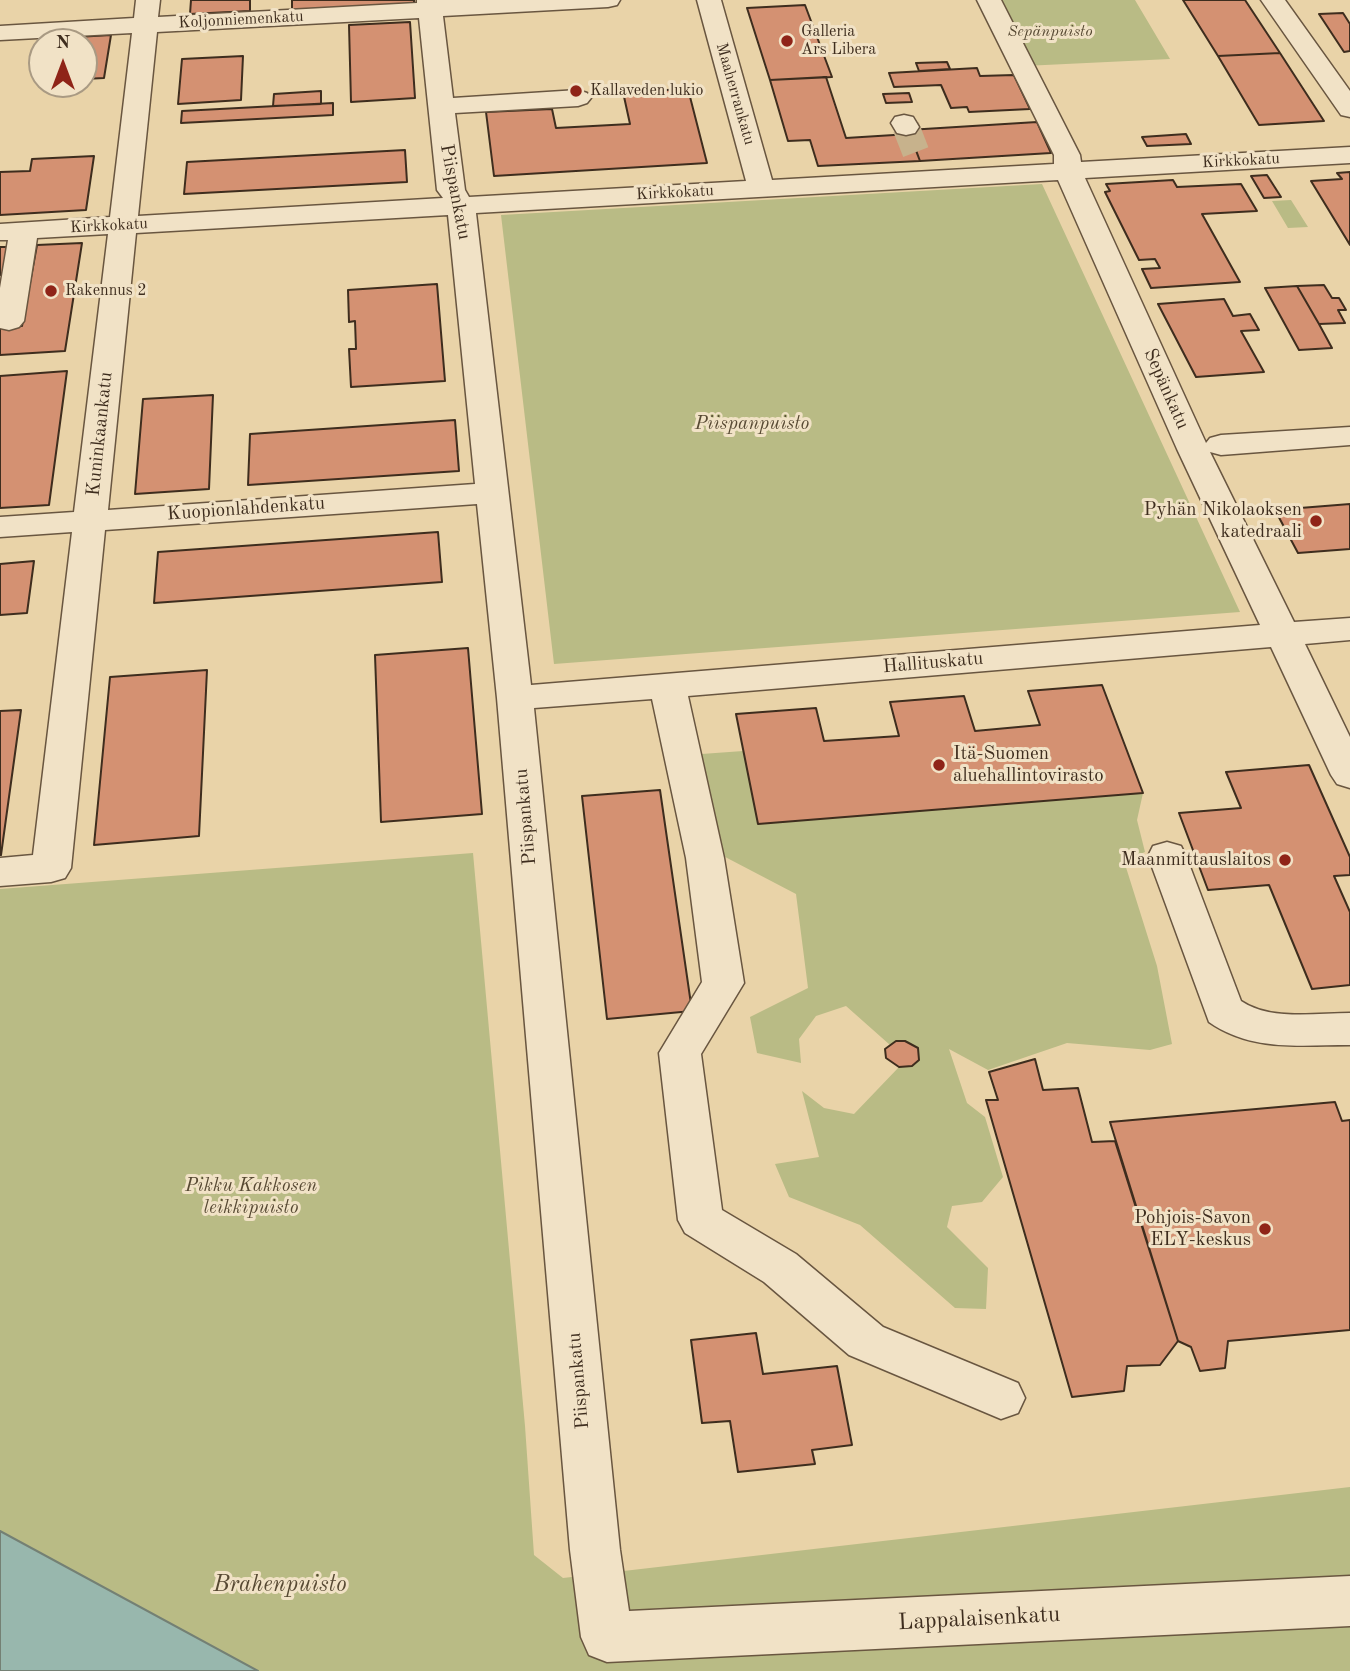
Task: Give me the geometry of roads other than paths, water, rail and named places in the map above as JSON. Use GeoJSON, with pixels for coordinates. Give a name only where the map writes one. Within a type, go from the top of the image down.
{"type":"FeatureCollection","features":[{"type":"Feature","properties":{"kind":"street","name":"Koljonniemenkatu"},"geometry":{"type":"LineString","coordinates":[[0,33],[147,12],[608,0]]}},
{"type":"Feature","properties":{"kind":"street","name":"Maaherrankatu"},"geometry":{"type":"LineString","coordinates":[[709,0],[761,188]]}},
{"type":"Feature","properties":{"kind":"street","name":"Sepänkatu"},"geometry":{"type":"LineString","coordinates":[[989,0],[1067,155],[1068,171],[1193,449],[1350,775]]}},
{"type":"Feature","properties":{"kind":"street"},"geometry":{"type":"LineString","coordinates":[[1273,0],[1350,108]]}},
{"type":"Feature","properties":{"kind":"street","name":"Piispankatu"},"geometry":{"type":"LineString","coordinates":[[430,5],[451,190],[461,205],[493,493],[515,698],[595,1550],[607,1637]]}},
{"type":"Feature","properties":{"kind":"street","name":"Kuninkaankatu"},"geometry":{"type":"LineString","coordinates":[[0,872],[51,867],[147,12]]}},
{"type":"Feature","properties":{"kind":"street"},"geometry":{"type":"LineString","coordinates":[[441,106],[578,98]]}},
{"type":"Feature","properties":{"kind":"street","name":"Kirkkokatu"},"geometry":{"type":"LineString","coordinates":[[12,231],[761,188],[923,171],[1068,171],[1350,155]]}},
{"type":"Feature","properties":{"kind":"street"},"geometry":{"type":"LineString","coordinates":[[9,321],[12,231]]}},
{"type":"Feature","properties":{"kind":"street"},"geometry":{"type":"LineString","coordinates":[[1221,445],[1350,436]]}},
{"type":"Feature","properties":{"kind":"street","name":"Kuopionlahdenkatu"},"geometry":{"type":"LineString","coordinates":[[0,527],[493,493]]}},
{"type":"Feature","properties":{"kind":"street","name":"Hallituskatu"},"geometry":{"type":"LineString","coordinates":[[515,698],[1350,629]]}},
{"type":"Feature","properties":{"kind":"street"},"geometry":{"type":"LineString","coordinates":[[667,684],[705,858],[723,983],[680,1053],[701,1220],[780,1268],[866,1341],[1001,1398]]}},
{"type":"Feature","properties":{"kind":"street"},"geometry":{"type":"LineString","coordinates":[[1167,856],[1224,1011],[1243,1024],[1271,1029],[1350,1029]]}},
{"type":"Feature","properties":{"kind":"street","name":"Lappalaisenkatu"},"geometry":{"type":"LineString","coordinates":[[607,1637],[1350,1601]]}},
{"type":"Feature","properties":{"kind":"water"},"geometry":{"type":"Polygon","coordinates":[[[0,1531],[258,1671],[0,1671],[0,1531]]]}},
{"type":"Feature","properties":{"kind":"tunnel"},"geometry":{"type":"LineString","coordinates":[[906,127],[920,163]]}},
{"type":"Feature","properties":{"kind":"place","name":"Galleria Ars Libera"},"geometry":{"type":"Point","coordinates":[787,41]}},
{"type":"Feature","properties":{"kind":"place","name":"Kallaveden lukio"},"geometry":{"type":"Point","coordinates":[576,91]}},
{"type":"Feature","properties":{"kind":"place","name":"Rakennus 2"},"geometry":{"type":"Point","coordinates":[51,291]}},
{"type":"Feature","properties":{"kind":"place","name":"Pyhän Nikolaoksen katedraali"},"geometry":{"type":"Point","coordinates":[1316,521]}},
{"type":"Feature","properties":{"kind":"place","name":"Itä-Suomen aluehallintovirasto"},"geometry":{"type":"Point","coordinates":[939,765]}},
{"type":"Feature","properties":{"kind":"place","name":"Maanmittauslaitos"},"geometry":{"type":"Point","coordinates":[1285,860]}},
{"type":"Feature","properties":{"kind":"place","name":"Pohjois-Savon ELY-keskus"},"geometry":{"type":"Point","coordinates":[1265,1229]}},
{"type":"Feature","properties":{"kind":"park label","name":"Sepänpuisto"},"geometry":{"type":"Point","coordinates":[1050,32]}},
{"type":"Feature","properties":{"kind":"park label","name":"Piispanpuisto"},"geometry":{"type":"Point","coordinates":[752,424]}},
{"type":"Feature","properties":{"kind":"park label","name":"Pikku Kakkosen leikkipuisto"},"geometry":{"type":"Point","coordinates":[251,1197]}},
{"type":"Feature","properties":{"kind":"park label","name":"Brahenpuisto"},"geometry":{"type":"Point","coordinates":[280,1585]}}]}
